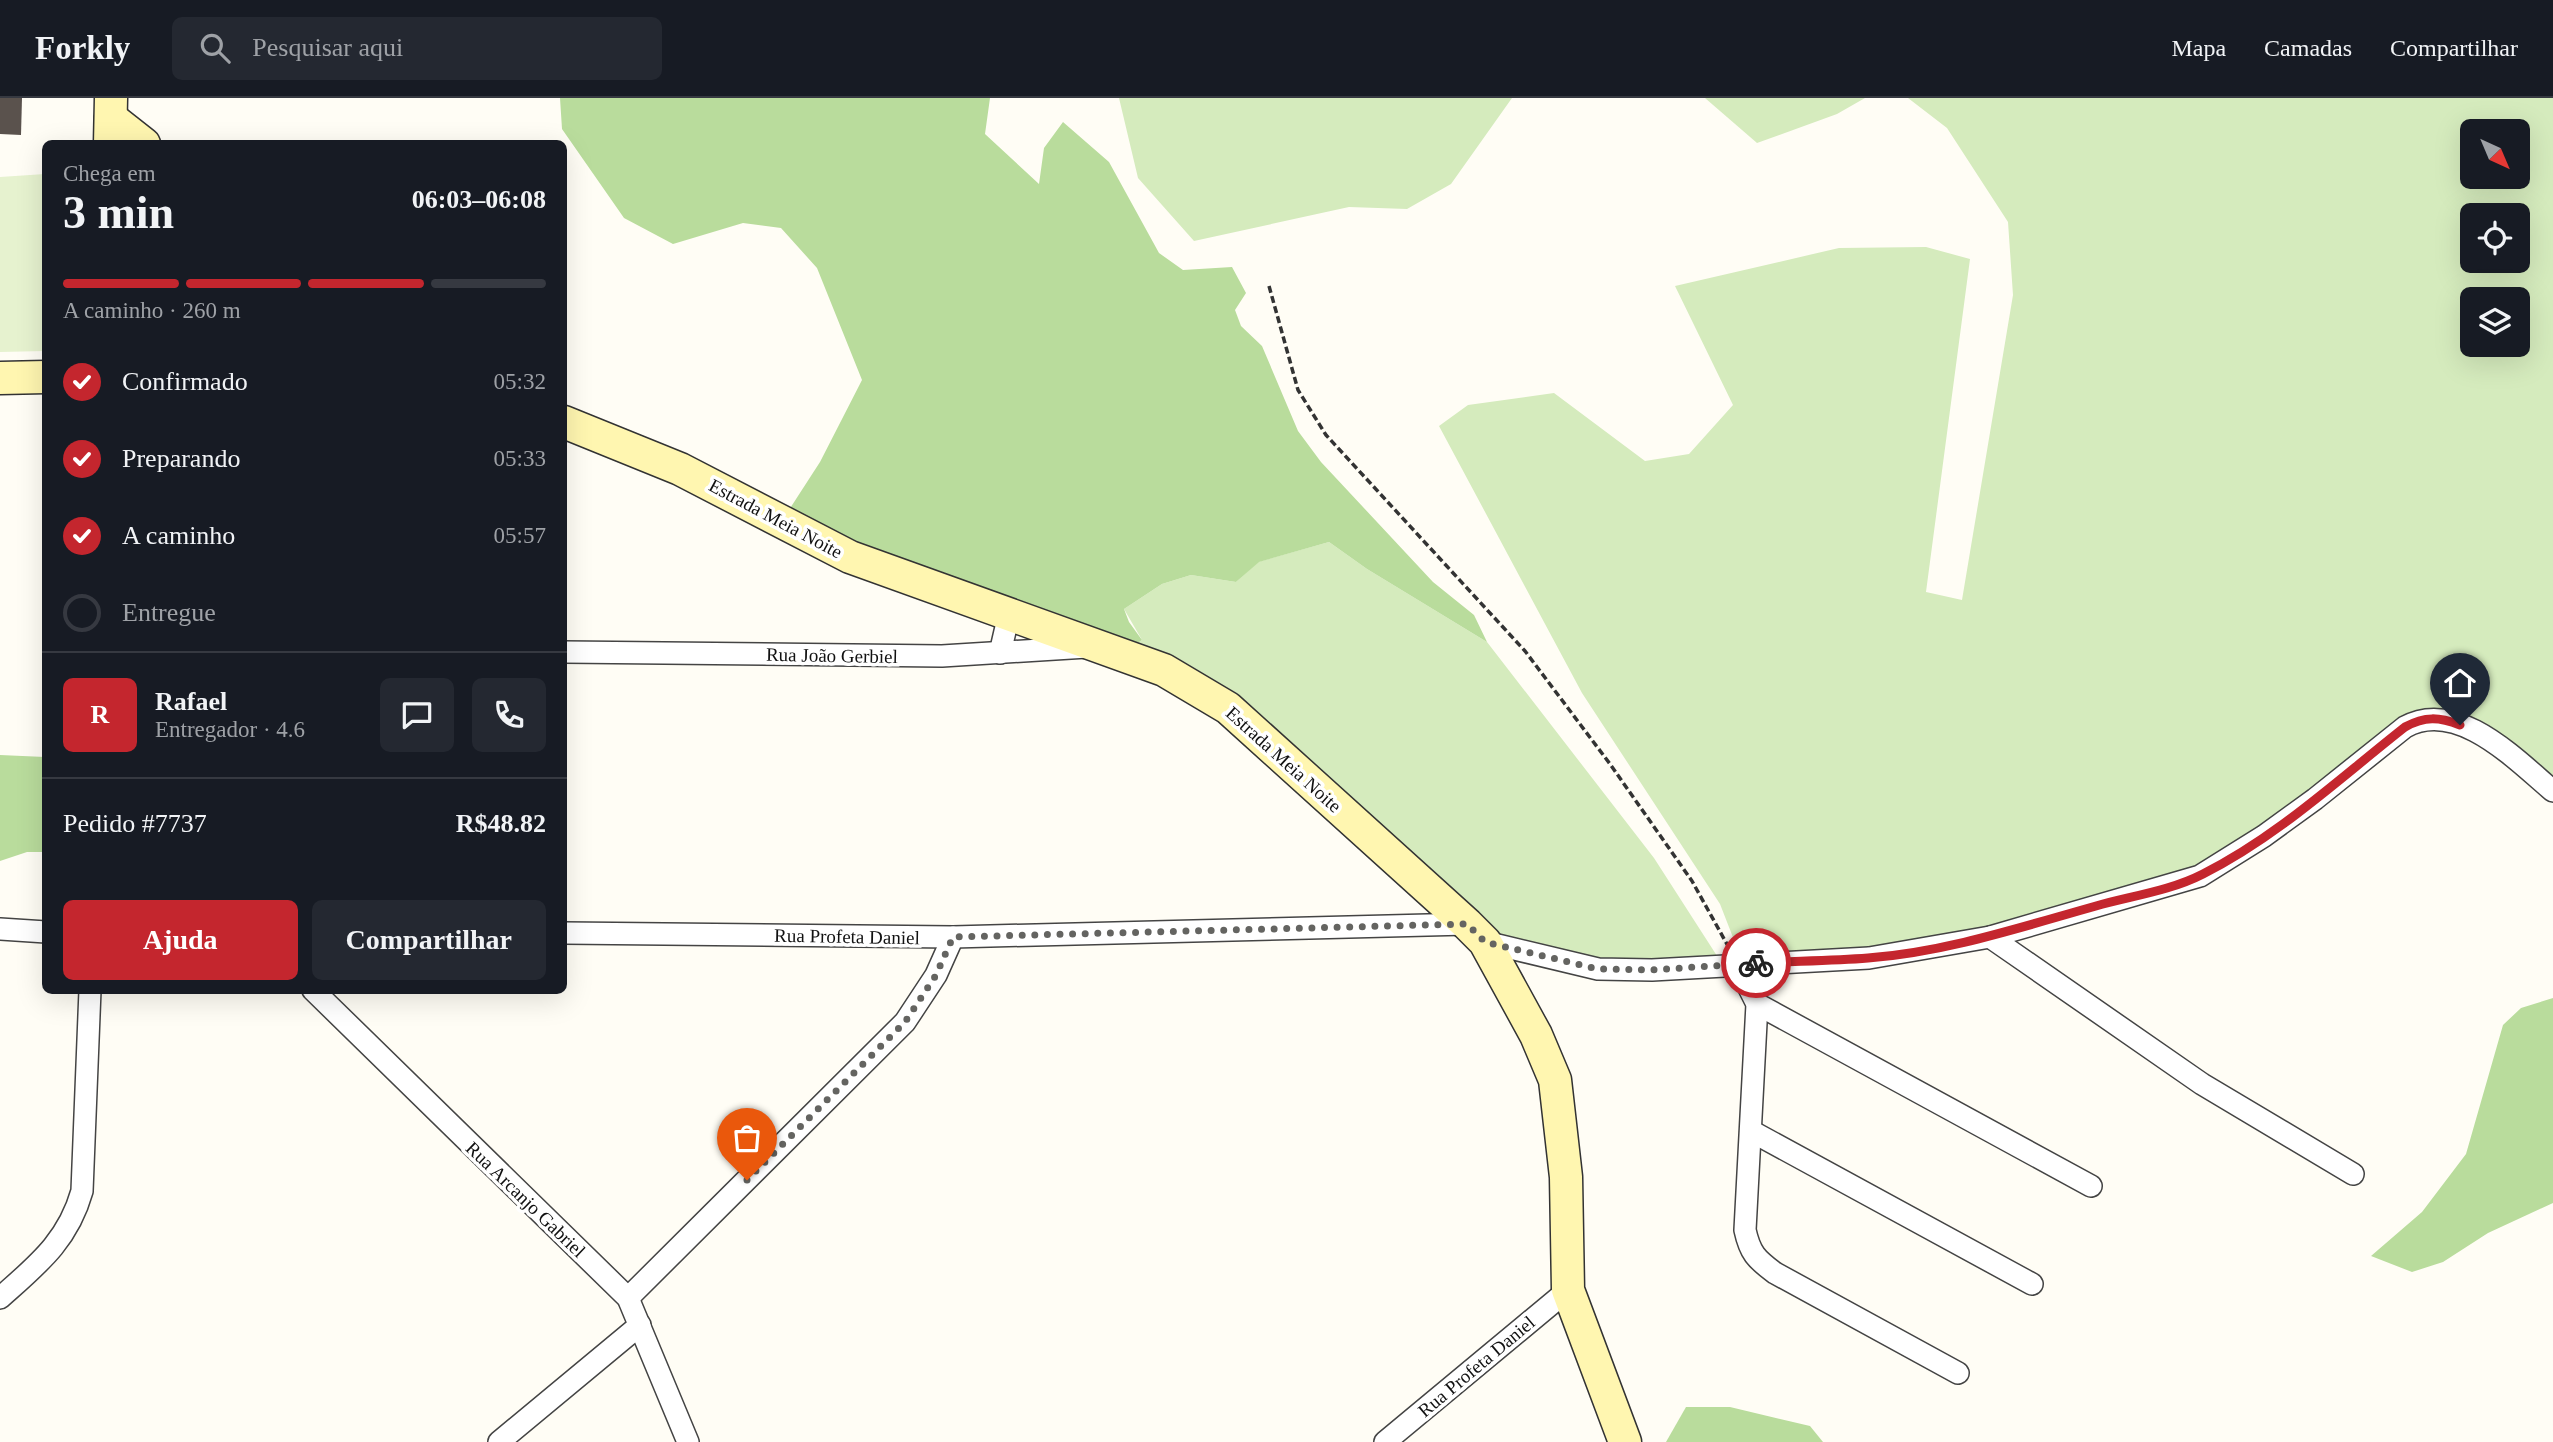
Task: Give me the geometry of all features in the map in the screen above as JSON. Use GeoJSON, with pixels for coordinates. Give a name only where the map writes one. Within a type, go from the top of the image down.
{"type":"FeatureCollection","features":[{"type":"Feature","properties":{"kind":"street"},"geometry":{"type":"LineString","coordinates":[[111,120],[138,140]]}},
{"type":"Feature","properties":{"kind":"street"},"geometry":{"type":"LineString","coordinates":[[0,378],[42,377]]}},
{"type":"Feature","properties":{"kind":"street","name":"Estrada Meia Noite"},"geometry":{"type":"LineString","coordinates":[[567,423],[680,468],[850,557],[1164,670],[1228,708],[1476,933],[1536,1035],[1556,1080],[1566,1177],[1568,1290],[1625,1442]]}},
{"type":"Feature","properties":{"kind":"street"},"geometry":{"type":"LineString","coordinates":[[1000,653],[1009,614]]}},
{"type":"Feature","properties":{"kind":"street","name":"Rua João Gerbiel"},"geometry":{"type":"LineString","coordinates":[[567,652],[942,656],[1100,646]]}},
{"type":"Feature","properties":{"kind":"street","name":"Rua Profeta Daniel"},"geometry":{"type":"LineString","coordinates":[[567,933],[953,937],[1476,933],[1598,969],[1652,970],[1869,958],[1990,937],[2200,876],[2264,836],[2417,721],[2439,717],[2483,736],[2553,791]]}},
{"type":"Feature","properties":{"kind":"street"},"geometry":{"type":"LineString","coordinates":[[0,929],[42,932]]}},
{"type":"Feature","properties":{"kind":"street"},"geometry":{"type":"LineString","coordinates":[[628,1298],[905,1022],[936,975],[953,937]]}},
{"type":"Feature","properties":{"kind":"street"},"geometry":{"type":"LineString","coordinates":[[1990,937],[2202,1084],[2353,1174]]}},
{"type":"Feature","properties":{"kind":"street"},"geometry":{"type":"LineString","coordinates":[[1737,964],[1757,1004],[1745,1230],[1749,1247],[1760,1262],[1775,1273],[1958,1373]]}},
{"type":"Feature","properties":{"kind":"street"},"geometry":{"type":"LineString","coordinates":[[0,1298],[55,1246],[76,1212],[82,1191],[90,994]]}},
{"type":"Feature","properties":{"kind":"street","name":"Rua Arcanjo Gabriel"},"geometry":{"type":"LineString","coordinates":[[317,994],[628,1298],[688,1442]]}},
{"type":"Feature","properties":{"kind":"street"},"geometry":{"type":"LineString","coordinates":[[1757,1004],[2091,1186]]}},
{"type":"Feature","properties":{"kind":"street"},"geometry":{"type":"LineString","coordinates":[[1751,1131],[2032,1284]]}},
{"type":"Feature","properties":{"kind":"street","name":"Rua Profeta Daniel"},"geometry":{"type":"LineString","coordinates":[[1385,1442],[1568,1290]]}},
{"type":"Feature","properties":{"kind":"street"},"geometry":{"type":"LineString","coordinates":[[499,1442],[640,1325]]}},
{"type":"Feature","properties":{"kind":"path"},"geometry":{"type":"LineString","coordinates":[[1269,286],[1298,390],[1326,435],[1524,651],[1610,764],[1692,881],[1737,964]]}},
{"type":"Feature","properties":{"kind":"green space"},"geometry":{"type":"Polygon","coordinates":[[[560,98],[990,98],[985,134],[1039,184],[1044,148],[1063,122],[1109,162],[1159,253],[1183,270],[1232,267],[1246,293],[1235,310],[1241,326],[1262,346],[1298,431],[1321,462],[1433,582],[1474,615],[1487,642],[1367,569],[1329,542],[1259,562],[1236,582],[1191,575],[1162,584],[1124,609],[1129,622],[1142,640],[1127,650],[888,568],[787,513],[820,462],[862,380],[817,268],[781,228],[743,223],[673,244],[624,218],[562,129],[560,98]]]}},
{"type":"Feature","properties":{"kind":"green space"},"geometry":{"type":"Polygon","coordinates":[[[1119,98],[1512,98],[1451,184],[1407,209],[1349,207],[1194,241],[1138,178],[1119,98]]]}},
{"type":"Feature","properties":{"kind":"green space"},"geometry":{"type":"Polygon","coordinates":[[[1705,98],[1865,98],[1837,114],[1757,143],[1705,98]]]}},
{"type":"Feature","properties":{"kind":"green space"},"geometry":{"type":"Polygon","coordinates":[[[1908,98],[2553,98],[2553,786],[2440,715],[2203,873],[1927,946],[1741,958],[1720,904],[1582,693],[1439,426],[1468,405],[1554,393],[1645,461],[1689,454],[1733,405],[1675,286],[1839,248],[1926,247],[1970,259],[1926,592],[1962,600],[2013,295],[2008,222],[1947,128],[1908,98]]]}},
{"type":"Feature","properties":{"kind":"green space"},"geometry":{"type":"Polygon","coordinates":[[[42,174],[42,351],[0,352],[0,177],[42,174]]]}},
{"type":"Feature","properties":{"kind":"green space"},"geometry":{"type":"Polygon","coordinates":[[[1329,542],[1367,569],[1487,642],[1654,858],[1719,959],[1593,963],[1486,935],[1216,692],[1128,650],[1142,640],[1124,609],[1162,584],[1191,575],[1236,582],[1258,562],[1329,542]]]}},
{"type":"Feature","properties":{"kind":"green space"},"geometry":{"type":"Polygon","coordinates":[[[0,755],[42,757],[42,852],[27,852],[0,861],[0,755]]]}},
{"type":"Feature","properties":{"kind":"green space"},"geometry":{"type":"Polygon","coordinates":[[[2553,998],[2553,1203],[2488,1233],[2443,1262],[2412,1272],[2371,1256],[2422,1212],[2466,1154],[2503,1025],[2521,1008],[2553,998]]]}},
{"type":"Feature","properties":{"kind":"green space"},"geometry":{"type":"Polygon","coordinates":[[[1686,1407],[1730,1407],[1810,1426],[1823,1442],[1666,1442],[1686,1407]]]}},
{"type":"Feature","properties":{"kind":"building"},"geometry":{"type":"Polygon","coordinates":[[[0,98],[22,98],[21,135],[0,134],[0,98]]]}},
{"type":"Feature","properties":{"kind":"way so far"},"geometry":{"type":"LineString","coordinates":[[747,1180],[905,1022],[936,975],[953,937],[1467,924],[1485,942],[1555,961],[1598,969],[1652,970],[1756,963]]}},
{"type":"Feature","properties":{"kind":"route"},"geometry":{"type":"LineString","coordinates":[[1756,963],[1869,958],[1931,949],[1990,937],[2181,883],[2218,866],[2264,836],[2405,727],[2417,721],[2439,717],[2460,725]]}}]}
